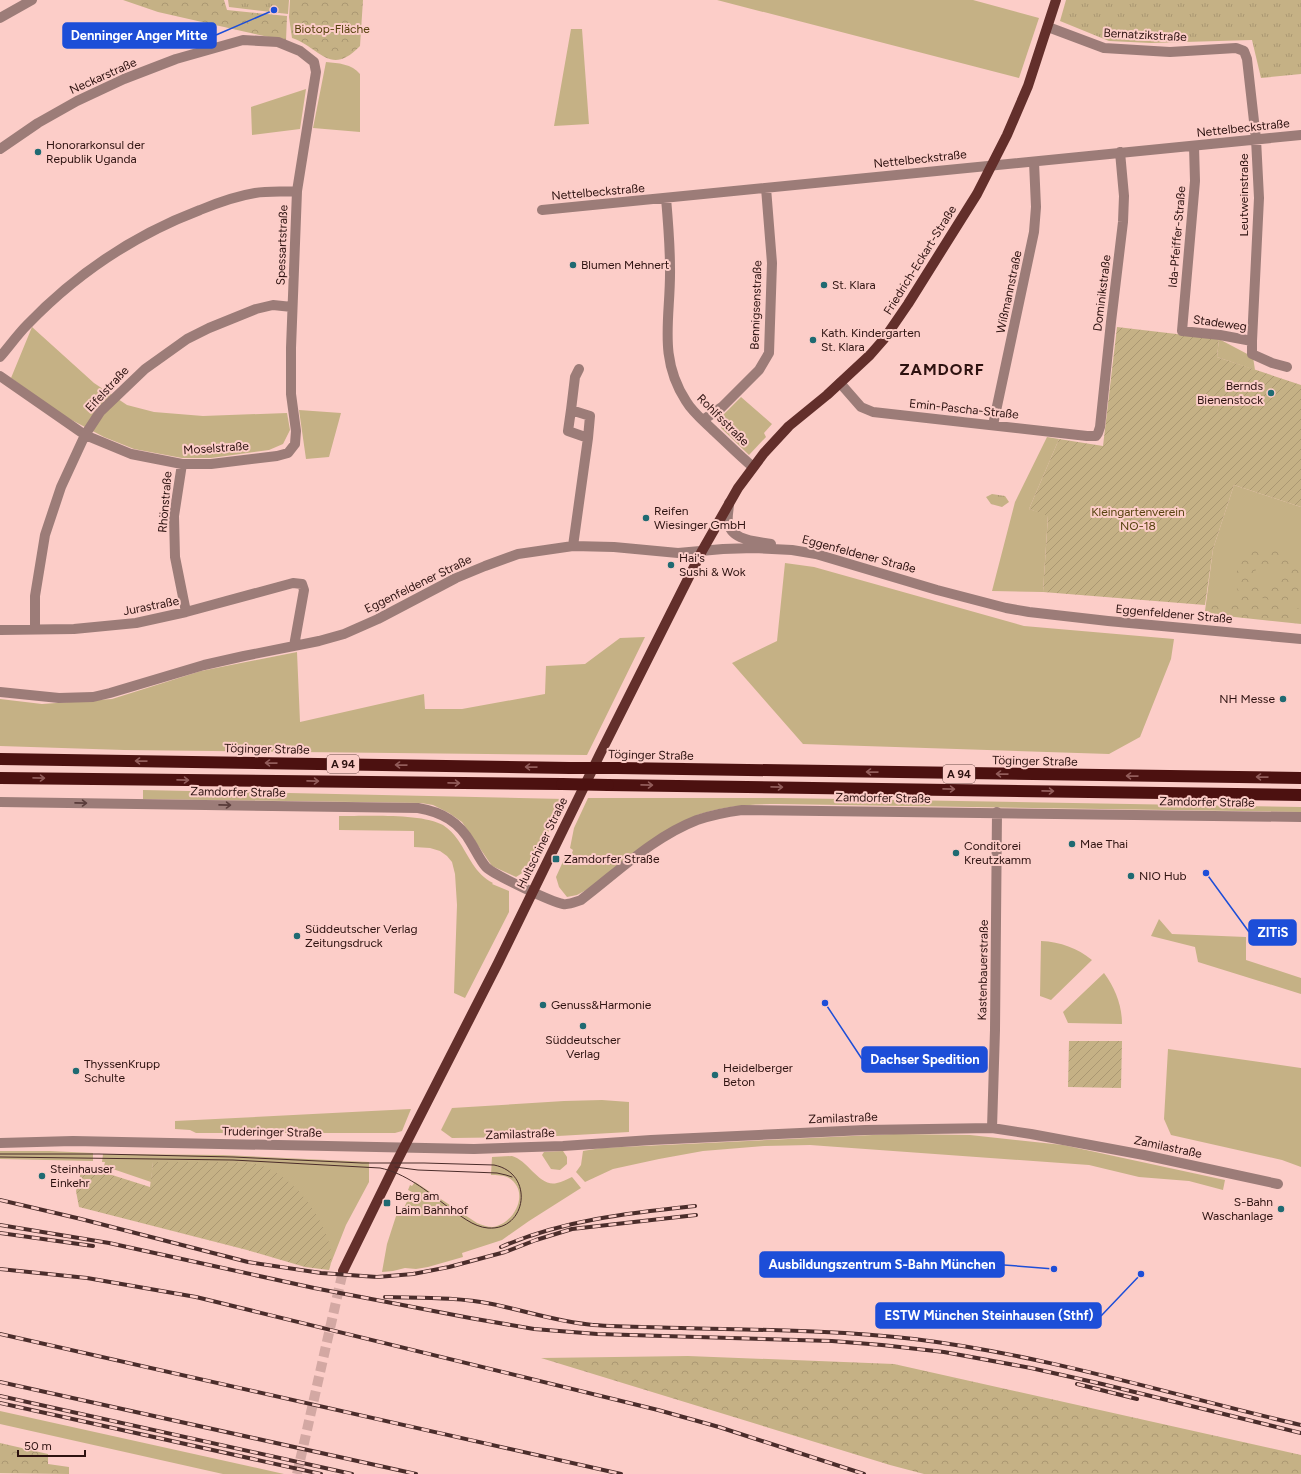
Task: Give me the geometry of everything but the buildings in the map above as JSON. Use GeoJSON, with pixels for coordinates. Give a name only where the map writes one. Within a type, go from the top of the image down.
{"type":"FeatureCollection","features":[{"type":"Feature","properties":{"kind":"highway","name":"Töginger Straße"},"geometry":{"type":"LineString","coordinates":[[0,758],[570,768],[1301,778]]}},
{"type":"Feature","properties":{"kind":"highway","name":"A 94"},"geometry":{"type":"LineString","coordinates":[[0,778],[1301,794]]}},
{"type":"Feature","properties":{"kind":"main road","name":"Friedrich-Eckart-Straße"},"geometry":{"type":"LineString","coordinates":[[702,551],[729,503],[753,467],[789,426],[840,383],[870,355],[884,339],[908,304],[977,194],[993,165],[1025,94],[1056,0]]}},
{"type":"Feature","properties":{"kind":"main road","name":"Hultschiner Straße"},"geometry":{"type":"LineString","coordinates":[[404,1147],[702,551]]}},
{"type":"Feature","properties":{"kind":"main road"},"geometry":{"type":"LineString","coordinates":[[343,1271],[404,1147]]}},
{"type":"Feature","properties":{"kind":"street"},"geometry":{"type":"LineString","coordinates":[[0,18],[32,0]]}},
{"type":"Feature","properties":{"kind":"street","name":"Bernatzikstraße"},"geometry":{"type":"LineString","coordinates":[[1048,27],[1104,48],[1170,52],[1236,48],[1244,51]]}},
{"type":"Feature","properties":{"kind":"street","name":"Neckarstraße"},"geometry":{"type":"LineString","coordinates":[[2,143],[77,101],[124,79],[176,59],[243,40],[278,42],[300,51],[314,62]]}},
{"type":"Feature","properties":{"kind":"street","name":"Leutweinstraße"},"geometry":{"type":"LineString","coordinates":[[1244,51],[1247,59],[1256,139],[1259,198],[1252,341]]}},
{"type":"Feature","properties":{"kind":"street","name":"Spessartstraße"},"geometry":{"type":"LineString","coordinates":[[296,430],[291,394],[291,348],[297,191],[316,72],[314,62]]}},
{"type":"Feature","properties":{"kind":"street","name":"Nettelbeckstraße"},"geometry":{"type":"LineString","coordinates":[[542,210],[1301,135]]}},
{"type":"Feature","properties":{"kind":"street","name":"Ida-Pfeiffer-Straße"},"geometry":{"type":"LineString","coordinates":[[1182,331],[1195,180],[1194,146]]}},
{"type":"Feature","properties":{"kind":"street","name":"Dominikstraße"},"geometry":{"type":"LineString","coordinates":[[1096,436],[1100,427],[1123,222],[1124,196],[1120,152]]}},
{"type":"Feature","properties":{"kind":"street","name":"Wißmannstraße"},"geometry":{"type":"LineString","coordinates":[[994,425],[1034,232],[1036,207],[1034,162]]}},
{"type":"Feature","properties":{"kind":"street","name":"Bennigsenstraße"},"geometry":{"type":"LineString","coordinates":[[703,420],[722,407],[758,370],[769,353],[772,263],[766,188]]}},
{"type":"Feature","properties":{"kind":"street"},"geometry":{"type":"LineString","coordinates":[[0,358],[26,326],[72,283],[95,265],[130,243],[170,221],[215,204],[254,193],[297,191]]}},
{"type":"Feature","properties":{"kind":"street","name":"Rohlfsstraße"},"geometry":{"type":"LineString","coordinates":[[666,198],[670,268],[666,337],[668,356],[676,384],[686,402],[753,467]]}},
{"type":"Feature","properties":{"kind":"street","name":"Eifelstraße"},"geometry":{"type":"LineString","coordinates":[[35,630],[35,596],[45,535],[61,487],[85,435],[100,412],[145,369],[187,339],[209,328],[256,309],[273,306],[292,307]]}},
{"type":"Feature","properties":{"kind":"street","name":"Stadeweg"},"geometry":{"type":"LineString","coordinates":[[1182,331],[1220,335],[1252,341],[1252,354],[1272,363],[1287,367]]}},
{"type":"Feature","properties":{"kind":"street"},"geometry":{"type":"LineString","coordinates":[[579,369],[574,377],[568,431],[588,438]]}},
{"type":"Feature","properties":{"kind":"street","name":"Moselstraße"},"geometry":{"type":"LineString","coordinates":[[0,376],[85,435],[131,454],[182,464],[211,464],[277,456],[288,453],[295,444],[296,430]]}},
{"type":"Feature","properties":{"kind":"street","name":"Emin-Pascha-Straße"},"geometry":{"type":"LineString","coordinates":[[840,383],[861,407],[873,412],[1096,436]]}},
{"type":"Feature","properties":{"kind":"street"},"geometry":{"type":"LineString","coordinates":[[571,410],[590,416],[573,546]]}},
{"type":"Feature","properties":{"kind":"street","name":"Rhönstraße"},"geometry":{"type":"LineString","coordinates":[[182,464],[174,516],[175,557],[186,612]]}},
{"type":"Feature","properties":{"kind":"street"},"geometry":{"type":"LineString","coordinates":[[729,503],[727,520],[732,533],[741,537],[785,546],[792,550]]}},
{"type":"Feature","properties":{"kind":"street","name":"Eggenfeldener Straße"},"geometry":{"type":"LineString","coordinates":[[0,692],[59,698],[93,697],[110,694],[204,665],[344,634],[456,578],[518,554],[573,546],[614,547],[678,553],[754,548],[792,550],[816,554],[937,590],[1006,608],[1029,612],[1301,639]]}},
{"type":"Feature","properties":{"kind":"street","name":"Jurastraße"},"geometry":{"type":"LineString","coordinates":[[0,630],[74,629],[119,625],[186,612],[293,583],[302,584],[304,590],[294,646]]}},
{"type":"Feature","properties":{"kind":"street","name":"Zamdorfer Straße"},"geometry":{"type":"LineString","coordinates":[[0,802],[418,808],[440,813],[458,825],[468,837],[482,862],[493,872],[564,904],[570,904],[581,900],[662,838],[680,828],[697,820],[730,812],[756,809],[1301,817]]}},
{"type":"Feature","properties":{"kind":"street","name":"Kastenbauerstraße"},"geometry":{"type":"LineString","coordinates":[[992,1128],[996,1022],[997,812]]}},
{"type":"Feature","properties":{"kind":"street","name":"Zamilastraße"},"geometry":{"type":"LineString","coordinates":[[404,1147],[474,1148],[563,1146],[651,1140],[866,1130],[992,1128],[1144,1155],[1278,1184]]}},
{"type":"Feature","properties":{"kind":"street","name":"Truderinger Straße"},"geometry":{"type":"LineString","coordinates":[[0,1143],[73,1141],[319,1147],[404,1147]]}},
{"type":"Feature","properties":{"kind":"green space"},"geometry":{"type":"Polygon","coordinates":[[[123,0],[224,0],[227,10],[287,16],[286,41],[158,12],[123,0]]]}},
{"type":"Feature","properties":{"kind":"green space"},"geometry":{"type":"Polygon","coordinates":[[[228,0],[289,0],[288,14],[229,7],[228,0]]]}},
{"type":"Feature","properties":{"kind":"green space","name":"Biotop-Fläche"},"geometry":{"type":"Polygon","coordinates":[[[290,0],[363,0],[360,46],[350,55],[341,59],[333,60],[302,42],[292,38],[289,17],[290,0]]]}},
{"type":"Feature","properties":{"kind":"green space"},"geometry":{"type":"Polygon","coordinates":[[[717,0],[973,0],[1039,18],[1019,78],[717,0]]]}},
{"type":"Feature","properties":{"kind":"green space"},"geometry":{"type":"Polygon","coordinates":[[[1066,0],[1301,0],[1301,74],[1261,78],[1252,40],[1151,43],[1109,41],[1060,21],[1066,0]]]}},
{"type":"Feature","properties":{"kind":"green space"},"geometry":{"type":"Polygon","coordinates":[[[571,29],[582,29],[589,124],[554,126],[571,29]]]}},
{"type":"Feature","properties":{"kind":"green space"},"geometry":{"type":"Polygon","coordinates":[[[326,62],[349,66],[360,74],[360,132],[313,128],[326,62]]]}},
{"type":"Feature","properties":{"kind":"green space"},"geometry":{"type":"Polygon","coordinates":[[[306,89],[300,129],[252,135],[251,107],[306,89]]]}},
{"type":"Feature","properties":{"kind":"green space"},"geometry":{"type":"Polygon","coordinates":[[[32,327],[94,383],[127,405],[154,412],[203,416],[287,413],[290,430],[283,444],[269,450],[211,458],[182,458],[134,449],[104,437],[64,416],[11,378],[32,327]]]}},
{"type":"Feature","properties":{"kind":"green space","name":"Kleingartenverein NO-18"},"geometry":{"type":"Polygon","coordinates":[[[1117,327],[1219,339],[1217,357],[1301,385],[1301,507],[1234,485],[1213,549],[1205,605],[1043,592],[1048,516],[1029,509],[1059,439],[1103,446],[1117,327]]]}},
{"type":"Feature","properties":{"kind":"green space"},"geometry":{"type":"Polygon","coordinates":[[[1219,339],[1253,357],[1255,370],[1217,357],[1219,339]]]}},
{"type":"Feature","properties":{"kind":"green space"},"geometry":{"type":"Polygon","coordinates":[[[741,397],[772,424],[764,433],[766,437],[749,455],[721,428],[720,418],[741,397]]]}},
{"type":"Feature","properties":{"kind":"green space"},"geometry":{"type":"Polygon","coordinates":[[[299,410],[341,413],[329,457],[306,459],[299,410]]]}},
{"type":"Feature","properties":{"kind":"green space"},"geometry":{"type":"Polygon","coordinates":[[[1047,437],[1059,439],[1029,509],[1048,515],[1043,592],[992,591],[1015,502],[1047,437]]]}},
{"type":"Feature","properties":{"kind":"green space"},"geometry":{"type":"Polygon","coordinates":[[[1234,485],[1301,507],[1301,621],[1205,611],[1213,549],[1234,485]]]}},
{"type":"Feature","properties":{"kind":"green space"},"geometry":{"type":"Polygon","coordinates":[[[992,494],[1005,496],[1009,502],[1002,507],[991,504],[986,497],[992,494]]]}},
{"type":"Feature","properties":{"kind":"green space"},"geometry":{"type":"Polygon","coordinates":[[[1254,547],[1269,551],[1275,548],[1286,553],[1290,557],[1292,563],[1301,565],[1301,583],[1299,591],[1285,602],[1280,603],[1262,598],[1260,600],[1263,603],[1276,605],[1286,609],[1295,610],[1301,606],[1301,624],[1216,615],[1207,611],[1207,605],[1240,601],[1235,580],[1237,570],[1249,548],[1254,547]],[[1271,568],[1256,570],[1252,575],[1254,582],[1263,585],[1276,584],[1280,581],[1284,572],[1271,568]]]}},
{"type":"Feature","properties":{"kind":"green space"},"geometry":{"type":"Polygon","coordinates":[[[785,563],[814,567],[1024,626],[1174,639],[1171,659],[1140,737],[1109,754],[803,744],[732,663],[777,641],[785,563]]]}},
{"type":"Feature","properties":{"kind":"green space"},"geometry":{"type":"Polygon","coordinates":[[[645,637],[587,755],[124,750],[0,746],[0,699],[42,704],[112,699],[201,671],[297,652],[300,722],[424,694],[425,709],[462,709],[545,694],[546,666],[585,664],[620,638],[645,637]]]}},
{"type":"Feature","properties":{"kind":"green space"},"geometry":{"type":"Polygon","coordinates":[[[143,790],[565,799],[530,868],[516,877],[492,866],[462,822],[433,805],[421,803],[143,799],[143,790]]]}},
{"type":"Feature","properties":{"kind":"green space"},"geometry":{"type":"Polygon","coordinates":[[[588,798],[781,798],[1301,807],[1301,812],[778,804],[737,806],[717,809],[697,815],[588,889],[577,895],[567,897],[559,887],[556,877],[565,857],[570,859],[573,850],[570,848],[574,828],[588,798]]]}},
{"type":"Feature","properties":{"kind":"green space"},"geometry":{"type":"Polygon","coordinates":[[[339,816],[408,817],[434,821],[443,825],[451,832],[481,875],[493,883],[492,884],[509,891],[509,912],[465,998],[454,993],[457,905],[455,874],[452,862],[440,851],[430,848],[414,847],[414,831],[339,830],[339,816]]]}},
{"type":"Feature","properties":{"kind":"green space"},"geometry":{"type":"Polygon","coordinates":[[[1159,919],[1172,934],[1246,937],[1246,960],[1301,978],[1301,994],[1198,962],[1195,947],[1151,936],[1159,919]]]}},
{"type":"Feature","properties":{"kind":"green space"},"geometry":{"type":"Polygon","coordinates":[[[1041,941],[1068,946],[1081,952],[1092,960],[1051,1000],[1040,996],[1041,941]]]}},
{"type":"Feature","properties":{"kind":"green space"},"geometry":{"type":"Polygon","coordinates":[[[1104,973],[1117,997],[1121,1010],[1122,1024],[1068,1023],[1063,1012],[1104,973]]]}},
{"type":"Feature","properties":{"kind":"green space"},"geometry":{"type":"Polygon","coordinates":[[[1069,1041],[1122,1041],[1121,1088],[1068,1087],[1069,1041]]]}},
{"type":"Feature","properties":{"kind":"green space"},"geometry":{"type":"Polygon","coordinates":[[[1168,1049],[1301,1068],[1301,1167],[1282,1160],[1171,1135],[1164,1119],[1168,1049]]]}},
{"type":"Feature","properties":{"kind":"green space"},"geometry":{"type":"Polygon","coordinates":[[[602,1100],[629,1102],[629,1132],[540,1137],[452,1138],[441,1130],[452,1108],[602,1100]]]}},
{"type":"Feature","properties":{"kind":"green space"},"geometry":{"type":"Polygon","coordinates":[[[411,1109],[402,1131],[395,1133],[196,1133],[190,1130],[175,1129],[175,1121],[411,1109]]]}},
{"type":"Feature","properties":{"kind":"green space"},"geometry":{"type":"Polygon","coordinates":[[[894,1134],[970,1135],[1063,1145],[1225,1180],[1223,1190],[1189,1181],[1139,1177],[1089,1165],[810,1145],[764,1146],[703,1151],[613,1169],[585,1182],[576,1172],[581,1165],[583,1151],[601,1148],[894,1134]]]}},
{"type":"Feature","properties":{"kind":"green space"},"geometry":{"type":"Polygon","coordinates":[[[0,1151],[93,1153],[93,1161],[0,1159],[0,1151]]]}},
{"type":"Feature","properties":{"kind":"green space"},"geometry":{"type":"Polygon","coordinates":[[[563,1151],[567,1157],[567,1164],[560,1170],[551,1169],[542,1155],[544,1152],[563,1151]]]}},
{"type":"Feature","properties":{"kind":"green space"},"geometry":{"type":"Polygon","coordinates":[[[103,1154],[223,1155],[369,1162],[369,1182],[346,1225],[331,1263],[329,1246],[252,1163],[153,1162],[151,1182],[104,1166],[105,1162],[102,1162],[103,1154]]]}},
{"type":"Feature","properties":{"kind":"green space"},"geometry":{"type":"Polygon","coordinates":[[[512,1156],[518,1159],[545,1181],[557,1183],[572,1177],[581,1188],[502,1240],[462,1253],[463,1257],[428,1267],[416,1269],[405,1268],[382,1272],[387,1244],[397,1213],[400,1215],[412,1192],[408,1190],[410,1185],[412,1186],[415,1182],[477,1223],[493,1227],[501,1225],[513,1214],[517,1207],[519,1191],[509,1178],[491,1175],[492,1157],[512,1156]]]}},
{"type":"Feature","properties":{"kind":"green space"},"geometry":{"type":"Polygon","coordinates":[[[153,1162],[251,1163],[262,1166],[283,1177],[309,1203],[324,1228],[331,1252],[331,1264],[329,1270],[305,1267],[247,1250],[79,1207],[76,1191],[82,1168],[93,1169],[150,1187],[153,1162]]]}},
{"type":"Feature","properties":{"kind":"green space"},"geometry":{"type":"Polygon","coordinates":[[[688,1356],[894,1364],[1301,1455],[1301,1474],[924,1474],[890,1465],[541,1358],[688,1356]]]}},
{"type":"Feature","properties":{"kind":"green space"},"geometry":{"type":"Polygon","coordinates":[[[0,1411],[284,1474],[223,1474],[0,1424],[0,1411]]]}},
{"type":"Feature","properties":{"kind":"green space"},"geometry":{"type":"Polygon","coordinates":[[[0,1443],[48,1454],[48,1464],[69,1467],[69,1474],[0,1473],[0,1443]]]}},
{"type":"Feature","properties":{"kind":"tunnel"},"geometry":{"type":"LineString","coordinates":[[297,1474],[343,1271]]}},
{"type":"Feature","properties":{"kind":"tram line"},"geometry":{"type":"LineString","coordinates":[[0,1154],[99,1154],[233,1157],[362,1163],[494,1165],[507,1170],[516,1179],[520,1189],[521,1201],[518,1211],[511,1221],[501,1226],[488,1228],[482,1227],[467,1220],[407,1178],[389,1170],[380,1168],[233,1160],[0,1157]]}},
{"type":"Feature","properties":{"kind":"tram line"},"geometry":{"type":"LineString","coordinates":[[395,1167],[418,1170],[497,1173],[512,1177]]}},
{"type":"Feature","properties":{"kind":"railway"},"geometry":{"type":"LineString","coordinates":[[0,1200],[81,1219],[248,1262],[321,1273],[377,1277],[413,1274],[449,1267],[505,1252],[536,1240],[572,1229],[696,1215]]}},
{"type":"Feature","properties":{"kind":"railway"},"geometry":{"type":"LineString","coordinates":[[501,1247],[548,1230],[572,1224],[621,1215],[695,1206]]}},
{"type":"Feature","properties":{"kind":"railway"},"geometry":{"type":"LineString","coordinates":[[0,1225],[109,1243],[314,1288],[534,1329],[597,1334],[832,1341],[944,1352],[1031,1368],[1102,1384],[1301,1433]]}},
{"type":"Feature","properties":{"kind":"railway"},"geometry":{"type":"LineString","coordinates":[[0,1233],[93,1246]]}},
{"type":"Feature","properties":{"kind":"railway"},"geometry":{"type":"LineString","coordinates":[[0,1269],[87,1278],[196,1297],[658,1410],[719,1427],[864,1474]]}},
{"type":"Feature","properties":{"kind":"railway"},"geometry":{"type":"LineString","coordinates":[[385,1297],[466,1300],[492,1304],[580,1324],[626,1327],[827,1332],[914,1339],[963,1346],[1060,1365],[1301,1425]]}},
{"type":"Feature","properties":{"kind":"railway"},"geometry":{"type":"LineString","coordinates":[[0,1334],[621,1474]]}},
{"type":"Feature","properties":{"kind":"railway"},"geometry":{"type":"LineString","coordinates":[[0,1382],[416,1474]]}},
{"type":"Feature","properties":{"kind":"railway"},"geometry":{"type":"LineString","coordinates":[[1077,1384],[1137,1399]]}},
{"type":"Feature","properties":{"kind":"railway"},"geometry":{"type":"LineString","coordinates":[[0,1396],[352,1474]]}},
{"type":"Feature","properties":{"kind":"railway"},"geometry":{"type":"LineString","coordinates":[[0,1403],[321,1474]]}},
{"type":"Feature","properties":{"kind":"place","name":"Denninger Anger Mitte"},"geometry":{"type":"Point","coordinates":[274,10]}},
{"type":"Feature","properties":{"kind":"place","name":"Honorarkonsul der Republik Uganda"},"geometry":{"type":"Point","coordinates":[38,152]}},
{"type":"Feature","properties":{"kind":"place","name":"Blumen Mehnert"},"geometry":{"type":"Point","coordinates":[573,265]}},
{"type":"Feature","properties":{"kind":"place","name":"St. Klara"},"geometry":{"type":"Point","coordinates":[824,285]}},
{"type":"Feature","properties":{"kind":"place","name":"Kath. Kindergarten St. Klara"},"geometry":{"type":"Point","coordinates":[813,340]}},
{"type":"Feature","properties":{"kind":"place","name":"Bernds Bienenstock"},"geometry":{"type":"Point","coordinates":[1271,393]}},
{"type":"Feature","properties":{"kind":"place","name":"Reifen Wiesinger GmbH"},"geometry":{"type":"Point","coordinates":[646,518]}},
{"type":"Feature","properties":{"kind":"place","name":"Hai's Sushi & Wok"},"geometry":{"type":"Point","coordinates":[671,565]}},
{"type":"Feature","properties":{"kind":"place","name":"NH Messe"},"geometry":{"type":"Point","coordinates":[1283,699]}},
{"type":"Feature","properties":{"kind":"place","name":"Mae Thai"},"geometry":{"type":"Point","coordinates":[1072,844]}},
{"type":"Feature","properties":{"kind":"place","name":"Conditorei Kreutzkamm"},"geometry":{"type":"Point","coordinates":[956,853]}},
{"type":"Feature","properties":{"kind":"place","name":"Zamdorfer Straße"},"geometry":{"type":"Point","coordinates":[556,859]}},
{"type":"Feature","properties":{"kind":"place","name":"ZITiS"},"geometry":{"type":"Point","coordinates":[1206,873]}},
{"type":"Feature","properties":{"kind":"place","name":"NIO Hub"},"geometry":{"type":"Point","coordinates":[1131,876]}},
{"type":"Feature","properties":{"kind":"place","name":"Süddeutscher Verlag Zeitungsdruck"},"geometry":{"type":"Point","coordinates":[297,936]}},
{"type":"Feature","properties":{"kind":"place","name":"Dachser Spedition"},"geometry":{"type":"Point","coordinates":[825,1003]}},
{"type":"Feature","properties":{"kind":"place","name":"Genuss&Harmonie"},"geometry":{"type":"Point","coordinates":[543,1005]}},
{"type":"Feature","properties":{"kind":"place","name":"Süddeutscher Verlag"},"geometry":{"type":"Point","coordinates":[583,1026]}},
{"type":"Feature","properties":{"kind":"place","name":"ThyssenKrupp Schulte"},"geometry":{"type":"Point","coordinates":[76,1071]}},
{"type":"Feature","properties":{"kind":"place","name":"Heidelberger Beton"},"geometry":{"type":"Point","coordinates":[715,1075]}},
{"type":"Feature","properties":{"kind":"place","name":"Steinhauser Einkehr"},"geometry":{"type":"Point","coordinates":[42,1176]}},
{"type":"Feature","properties":{"kind":"place","name":"Berg am Laim Bahnhof"},"geometry":{"type":"Point","coordinates":[387,1203]}},
{"type":"Feature","properties":{"kind":"place","name":"S-Bahn Waschanlage"},"geometry":{"type":"Point","coordinates":[1281,1209]}},
{"type":"Feature","properties":{"kind":"place","name":"Ausbildungszentrum S-Bahn München"},"geometry":{"type":"Point","coordinates":[1054,1269]}},
{"type":"Feature","properties":{"kind":"place","name":"ESTW München Steinhausen (Sthf)"},"geometry":{"type":"Point","coordinates":[1141,1274]}},
{"type":"Feature","properties":{"kind":"district","name":"ZAMDORF"},"geometry":{"type":"Point","coordinates":[942,369]}}]}
